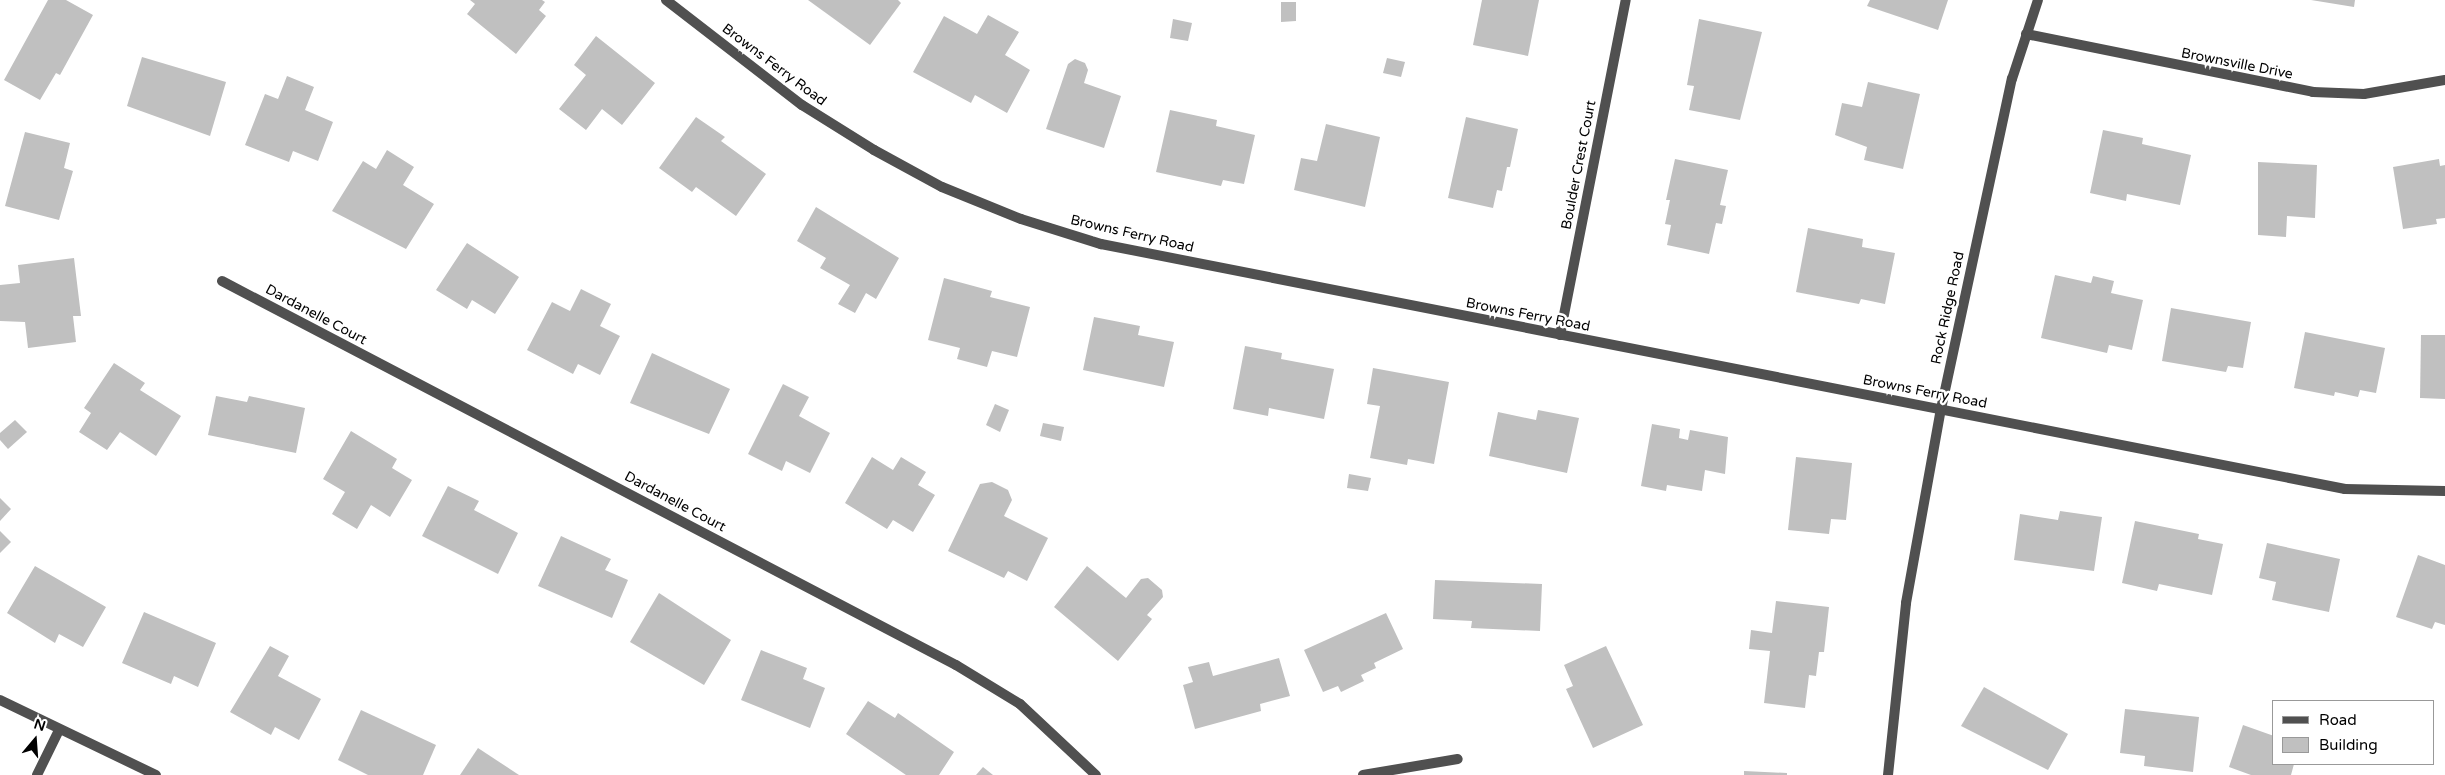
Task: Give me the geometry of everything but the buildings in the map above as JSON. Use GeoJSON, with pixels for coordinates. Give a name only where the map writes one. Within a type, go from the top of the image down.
{"type":"FeatureCollection","features":[{"type":"Feature","properties":{"kind":"street","name":"Browns Ferry Road"},"geometry":{"type":"LineString","coordinates":[[666,0],[802,106],[874,150],[942,187],[1021,219],[1110,246],[2345,489],[2445,490]]}},
{"type":"Feature","properties":{"kind":"street","name":"Boulder Crest Court"},"geometry":{"type":"LineString","coordinates":[[1560,335],[1626,0]]}},
{"type":"Feature","properties":{"kind":"street","name":"Rock Ridge Road"},"geometry":{"type":"LineString","coordinates":[[1888,775],[1906,603],[1941,409],[1988,179],[2026,34],[2038,0]]}},
{"type":"Feature","properties":{"kind":"street","name":"Brownsville Drive"},"geometry":{"type":"LineString","coordinates":[[2026,34],[2314,92],[2364,94],[2445,80]]}},
{"type":"Feature","properties":{"kind":"street","name":"Dardanelle Court"},"geometry":{"type":"LineString","coordinates":[[222,281],[956,665],[1020,704],[1096,775]]}},
{"type":"Feature","properties":{"kind":"street"},"geometry":{"type":"LineString","coordinates":[[0,700],[156,775]]}},
{"type":"Feature","properties":{"kind":"street"},"geometry":{"type":"LineString","coordinates":[[37,775],[59,730]]}},
{"type":"Feature","properties":{"kind":"street"},"geometry":{"type":"LineString","coordinates":[[1362,775],[1458,760]]}}]}
